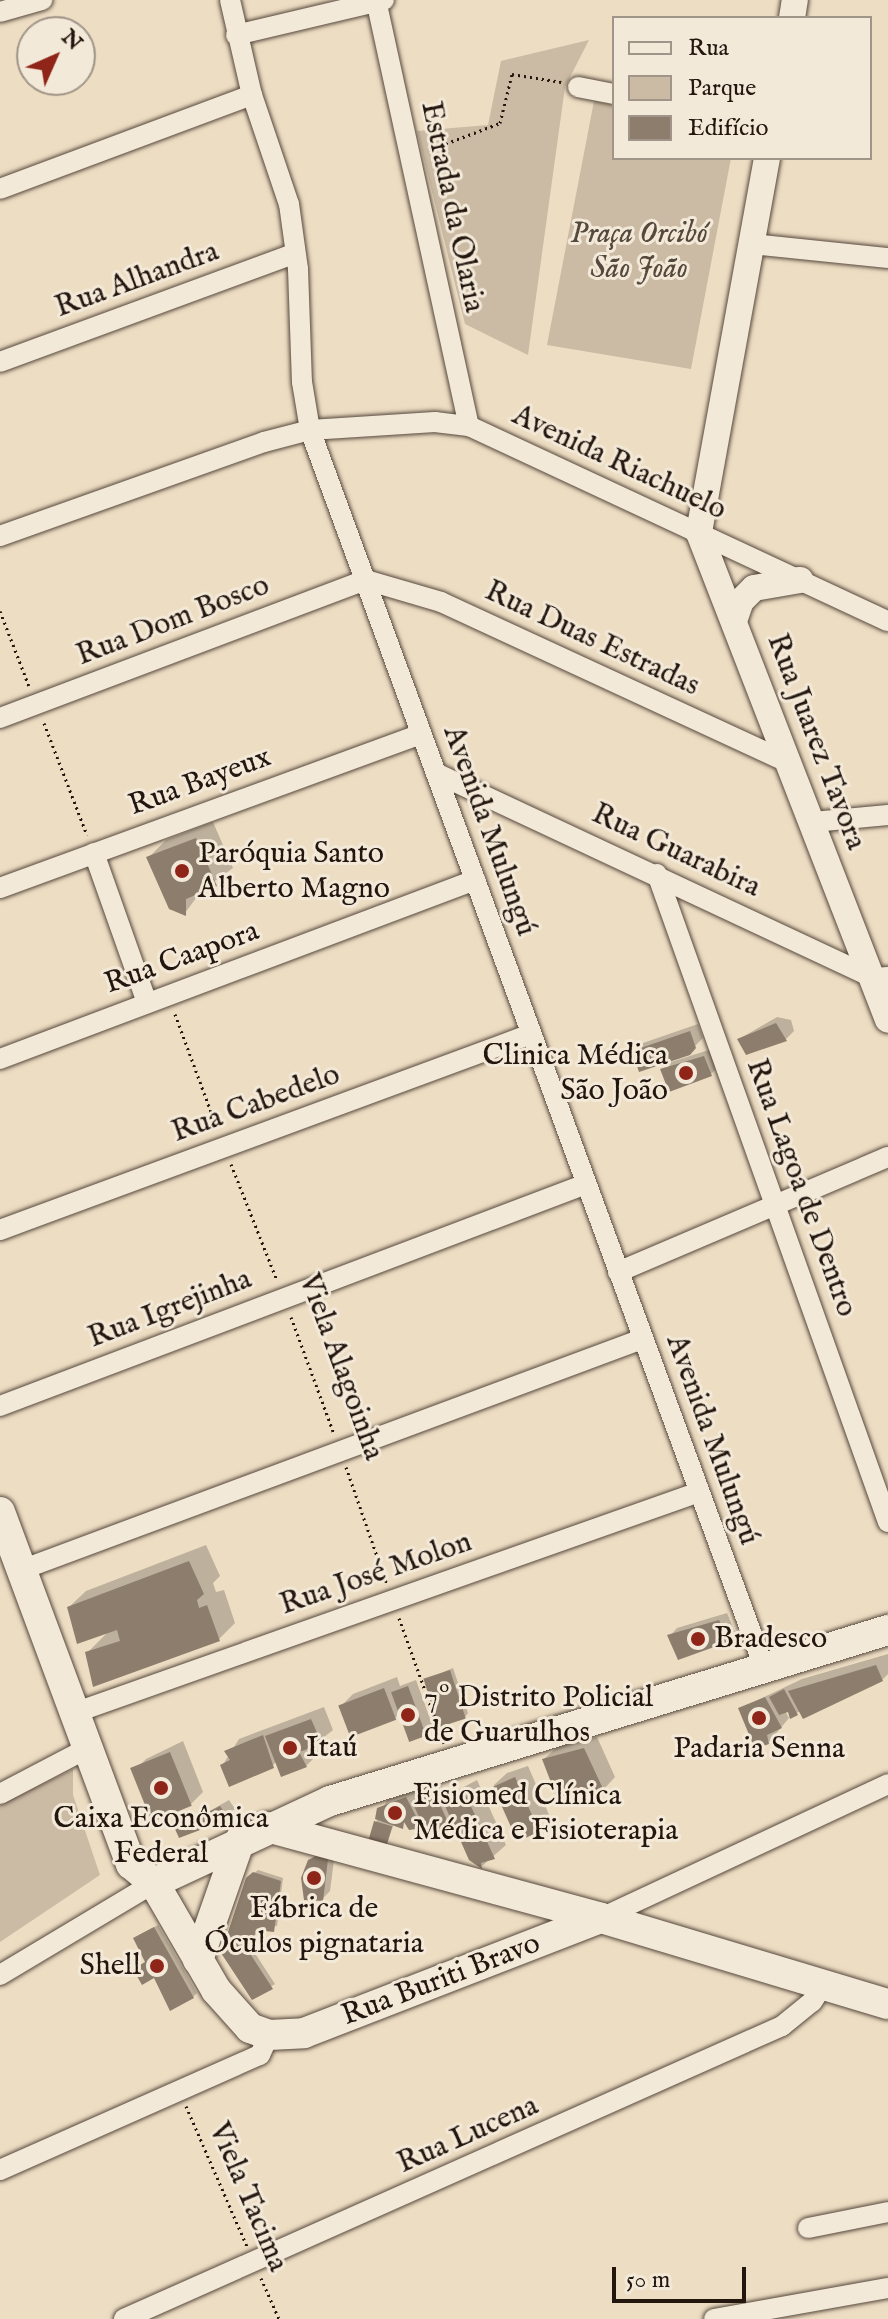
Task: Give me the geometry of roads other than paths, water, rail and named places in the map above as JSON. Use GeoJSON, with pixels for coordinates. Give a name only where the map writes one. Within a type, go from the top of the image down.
{"type":"FeatureCollection","features":[{"type":"Feature","properties":{"kind":"main road"},"geometry":{"type":"LineString","coordinates":[[0,1512],[131,1864],[154,1883],[229,2009],[250,2028],[269,2035]]}},
{"type":"Feature","properties":{"kind":"main road"},"geometry":{"type":"LineString","coordinates":[[154,1883],[267,1827],[330,1801],[450,1761],[888,1630]]}},
{"type":"Feature","properties":{"kind":"main road"},"geometry":{"type":"LineString","coordinates":[[330,1801],[341,1849]]}},
{"type":"Feature","properties":{"kind":"main road"},"geometry":{"type":"LineString","coordinates":[[267,1827],[520,1899],[601,1918],[888,2004]]}},
{"type":"Feature","properties":{"kind":"main road"},"geometry":{"type":"LineString","coordinates":[[198,1960],[240,1840]]}},
{"type":"Feature","properties":{"kind":"main road"},"geometry":{"type":"LineString","coordinates":[[509,1954],[529,1926],[520,1899]]}},
{"type":"Feature","properties":{"kind":"main road","name":"Rua Buriti Bravo"},"geometry":{"type":"LineString","coordinates":[[269,2035],[304,2033],[601,1918]]}},
{"type":"Feature","properties":{"kind":"street"},"geometry":{"type":"LineString","coordinates":[[0,12],[42,0]]}},
{"type":"Feature","properties":{"kind":"street","name":"Avenida Mulungú"},"geometry":{"type":"LineString","coordinates":[[230,0],[252,95],[289,204],[300,369],[310,430],[764,1667]]}},
{"type":"Feature","properties":{"kind":"street"},"geometry":{"type":"LineString","coordinates":[[236,35],[379,1]]}},
{"type":"Feature","properties":{"kind":"street","name":"Estrada da Olaria"},"geometry":{"type":"LineString","coordinates":[[379,1],[469,426]]}},
{"type":"Feature","properties":{"kind":"street"},"geometry":{"type":"LineString","coordinates":[[578,87],[612,94]]}},
{"type":"Feature","properties":{"kind":"street"},"geometry":{"type":"LineString","coordinates":[[0,189],[252,95]]}},
{"type":"Feature","properties":{"kind":"street"},"geometry":{"type":"LineString","coordinates":[[699,533],[767,160]]}},
{"type":"Feature","properties":{"kind":"street"},"geometry":{"type":"LineString","coordinates":[[752,244],[888,258]]}},
{"type":"Feature","properties":{"kind":"street","name":"Rua Alhandra"},"geometry":{"type":"LineString","coordinates":[[0,362],[294,254]]}},
{"type":"Feature","properties":{"kind":"street","name":"Avenida Riachuelo"},"geometry":{"type":"LineString","coordinates":[[0,536],[264,442],[310,430],[409,421],[469,426],[888,621]]}},
{"type":"Feature","properties":{"kind":"street","name":"Rua Juarez Tavora"},"geometry":{"type":"LineString","coordinates":[[699,533],[813,822],[881,977],[888,1020]]}},
{"type":"Feature","properties":{"kind":"street","name":"Rua Dom Bosco"},"geometry":{"type":"LineString","coordinates":[[0,718],[366,580]]}},
{"type":"Feature","properties":{"kind":"street","name":"Rua Duas Estradas"},"geometry":{"type":"LineString","coordinates":[[366,580],[441,602],[790,763]]}},
{"type":"Feature","properties":{"kind":"street"},"geometry":{"type":"LineString","coordinates":[[734,621],[741,601],[754,588],[800,580]]}},
{"type":"Feature","properties":{"kind":"street","name":"Rua Bayeux"},"geometry":{"type":"LineString","coordinates":[[0,888],[421,734]]}},
{"type":"Feature","properties":{"kind":"street","name":"Rua Guarabira"},"geometry":{"type":"LineString","coordinates":[[438,774],[881,977]]}},
{"type":"Feature","properties":{"kind":"street"},"geometry":{"type":"LineString","coordinates":[[813,822],[888,815]]}},
{"type":"Feature","properties":{"kind":"street"},"geometry":{"type":"LineString","coordinates":[[94,853],[147,1003]]}},
{"type":"Feature","properties":{"kind":"street","name":"Rua Lagoa de Dentro"},"geometry":{"type":"LineString","coordinates":[[657,874],[888,1522]]}},
{"type":"Feature","properties":{"kind":"street","name":"Rua Caapora"},"geometry":{"type":"LineString","coordinates":[[0,1059],[475,880]]}},
{"type":"Feature","properties":{"kind":"street","name":"Rua Cabedelo"},"geometry":{"type":"LineString","coordinates":[[0,1230],[531,1034]]}},
{"type":"Feature","properties":{"kind":"street"},"geometry":{"type":"LineString","coordinates":[[618,1272],[776,1208],[888,1157]]}},
{"type":"Feature","properties":{"kind":"street","name":"Rua Igrejinha"},"geometry":{"type":"LineString","coordinates":[[0,1406],[586,1184]]}},
{"type":"Feature","properties":{"kind":"street"},"geometry":{"type":"LineString","coordinates":[[21,1570],[642,1339]]}},
{"type":"Feature","properties":{"kind":"street","name":"Rua José Molon"},"geometry":{"type":"LineString","coordinates":[[74,1713],[699,1492]]}},
{"type":"Feature","properties":{"kind":"street"},"geometry":{"type":"LineString","coordinates":[[0,1794],[86,1749]]}},
{"type":"Feature","properties":{"kind":"street","name":"Rua Buriti Bravo"},"geometry":{"type":"LineString","coordinates":[[601,1918],[888,1784]]}},
{"type":"Feature","properties":{"kind":"street"},"geometry":{"type":"LineString","coordinates":[[0,1975],[154,1883]]}},
{"type":"Feature","properties":{"kind":"street","name":"Rua Lucena"},"geometry":{"type":"LineString","coordinates":[[124,2319],[782,2026],[812,2002],[823,1985]]}},
{"type":"Feature","properties":{"kind":"street"},"geometry":{"type":"LineString","coordinates":[[0,2170],[260,2055],[269,2035]]}},
{"type":"Feature","properties":{"kind":"street"},"geometry":{"type":"LineString","coordinates":[[808,2228],[888,2212]]}},
{"type":"Feature","properties":{"kind":"street"},"geometry":{"type":"LineString","coordinates":[[714,2319],[888,2288]]}},
{"type":"Feature","properties":{"kind":"place","name":"Paróquia Santo Alberto Magno"},"geometry":{"type":"Point","coordinates":[182,871]}},
{"type":"Feature","properties":{"kind":"place","name":"Clinica Médica São João"},"geometry":{"type":"Point","coordinates":[686,1073]}},
{"type":"Feature","properties":{"kind":"place","name":"Bradesco"},"geometry":{"type":"Point","coordinates":[698,1639]}},
{"type":"Feature","properties":{"kind":"place","name":"7º Distrito Policial de Guarulhos"},"geometry":{"type":"Point","coordinates":[408,1715]}},
{"type":"Feature","properties":{"kind":"place","name":"Padaria Senna"},"geometry":{"type":"Point","coordinates":[759,1718]}},
{"type":"Feature","properties":{"kind":"place","name":"Itaú"},"geometry":{"type":"Point","coordinates":[290,1748]}},
{"type":"Feature","properties":{"kind":"place","name":"Caixa Econômica Federal"},"geometry":{"type":"Point","coordinates":[161,1788]}},
{"type":"Feature","properties":{"kind":"place","name":"Fisiomed Clínica Médica e Fisioterapia"},"geometry":{"type":"Point","coordinates":[395,1813]}},
{"type":"Feature","properties":{"kind":"place","name":"Fábrica de Óculos pignataria"},"geometry":{"type":"Point","coordinates":[314,1878]}},
{"type":"Feature","properties":{"kind":"place","name":"Shell"},"geometry":{"type":"Point","coordinates":[157,1966]}},
{"type":"Feature","properties":{"kind":"park label","name":"Praça Orcibó São João"},"geometry":{"type":"Point","coordinates":[639,251]}}]}
